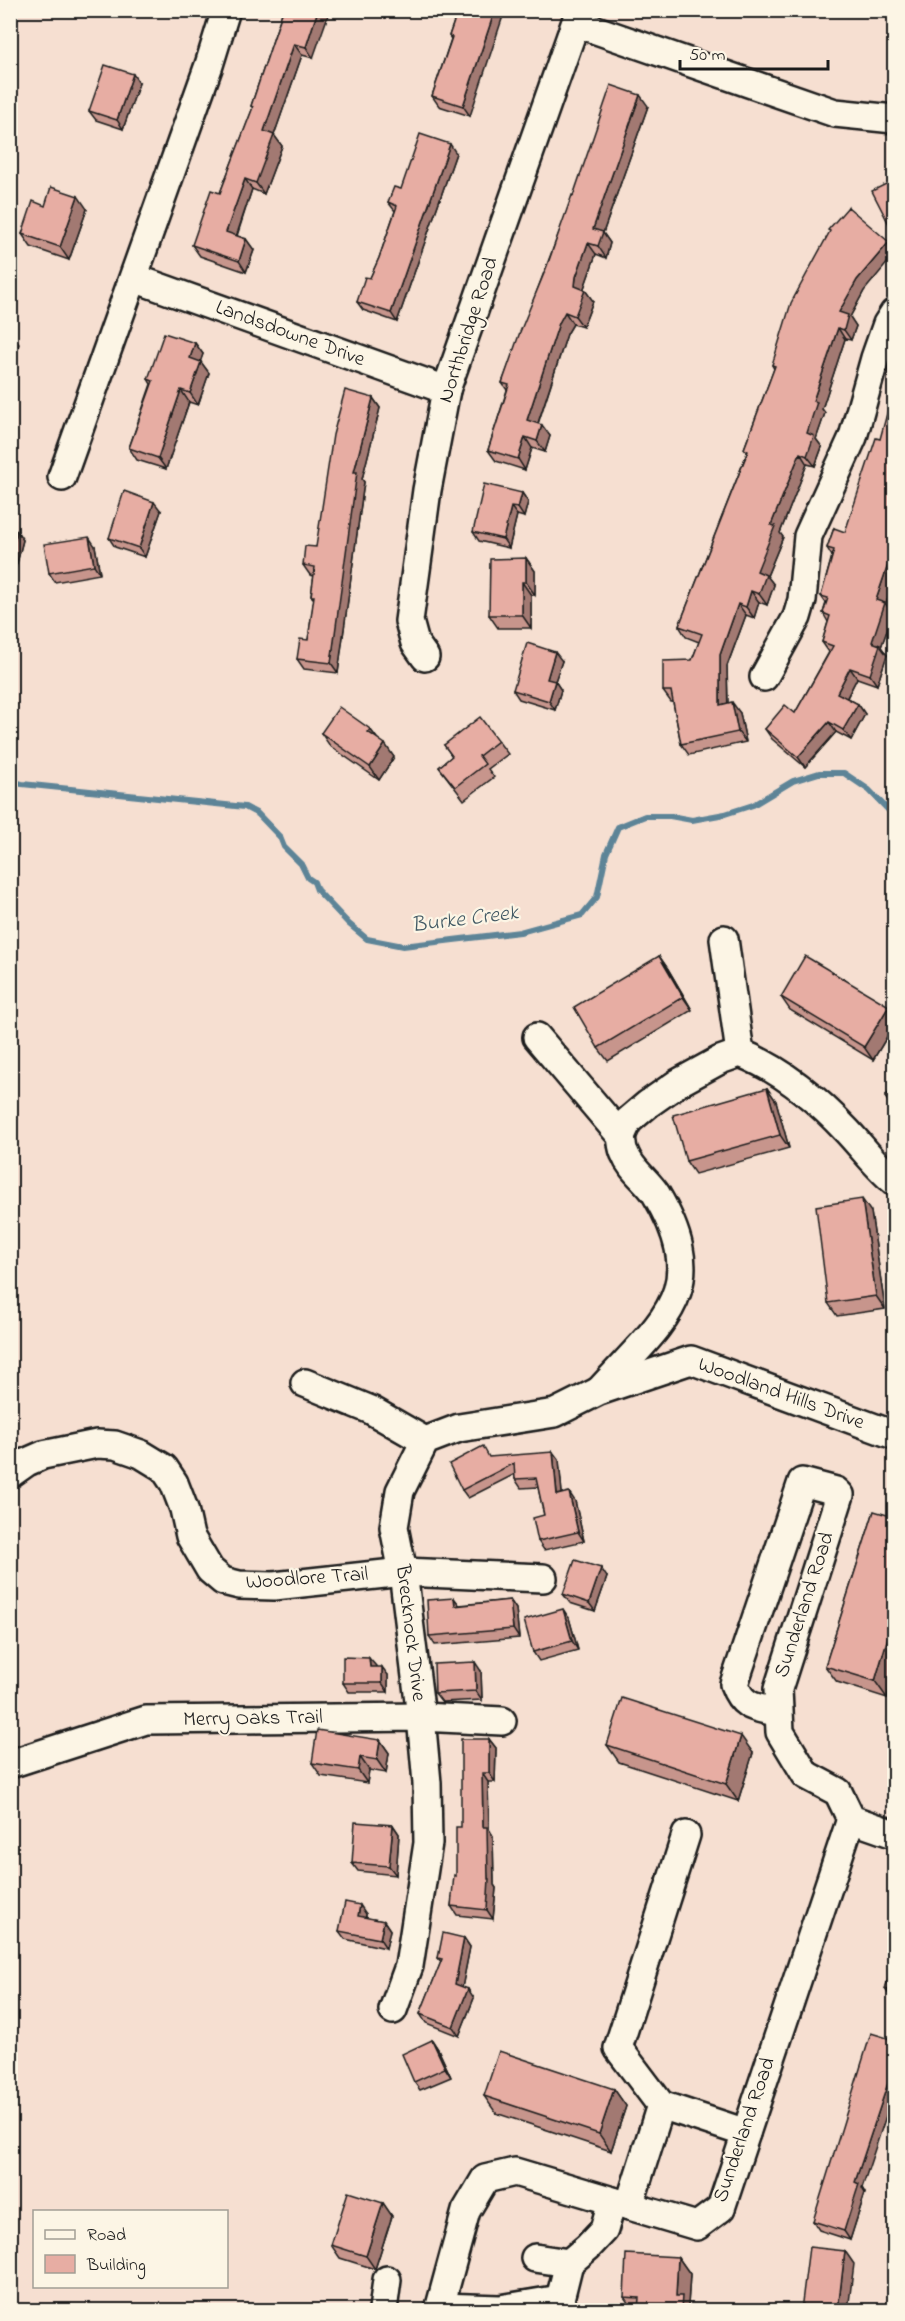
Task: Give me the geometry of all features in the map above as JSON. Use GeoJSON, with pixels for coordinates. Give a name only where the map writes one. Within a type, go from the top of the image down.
{"type":"FeatureCollection","features":[{"type":"Feature","properties":{"kind":"street"},"geometry":{"type":"LineString","coordinates":[[62,477],[134,278],[226,10]]}},
{"type":"Feature","properties":{"kind":"street"},"geometry":{"type":"LineString","coordinates":[[578,17],[835,112],[894,118]]}},
{"type":"Feature","properties":{"kind":"street","name":"Northbridge Road"},"geometry":{"type":"LineString","coordinates":[[425,657],[415,643],[409,621],[427,490],[446,390],[578,17]]}},
{"type":"Feature","properties":{"kind":"street","name":"Landsdowne Drive"},"geometry":{"type":"LineString","coordinates":[[134,278],[446,390]]}},
{"type":"Feature","properties":{"kind":"street"},"geometry":{"type":"LineString","coordinates":[[764,676],[797,617],[802,600],[808,536],[853,437],[875,358],[887,324],[894,314]]}},
{"type":"Feature","properties":{"kind":"street"},"geometry":{"type":"LineString","coordinates":[[724,939],[740,1053]]}},
{"type":"Feature","properties":{"kind":"street"},"geometry":{"type":"LineString","coordinates":[[305,1383],[371,1410],[425,1441],[459,1428],[555,1413],[599,1391],[654,1330],[674,1301],[680,1284],[681,1256],[675,1230],[653,1189],[624,1154],[621,1136],[537,1037]]}},
{"type":"Feature","properties":{"kind":"street"},"geometry":{"type":"LineString","coordinates":[[621,1136],[628,1121],[648,1104],[710,1066],[740,1053],[761,1061],[784,1075],[847,1131],[876,1166],[894,1181]]}},
{"type":"Feature","properties":{"kind":"street","name":"Woodland Hills Drive"},"geometry":{"type":"LineString","coordinates":[[599,1391],[691,1360],[894,1435]]}},
{"type":"Feature","properties":{"kind":"street","name":"Brecknock Drive"},"geometry":{"type":"LineString","coordinates":[[393,2010],[409,1966],[428,1842],[427,1783],[421,1717],[404,1572],[394,1527],[400,1491],[425,1441]]}},
{"type":"Feature","properties":{"kind":"street","name":"Woodlore Trail"},"geometry":{"type":"LineString","coordinates":[[10,1474],[27,1462],[43,1455],[97,1444],[115,1445],[141,1454],[164,1468],[174,1483],[184,1509],[190,1536],[210,1570],[223,1581],[239,1585],[274,1586],[404,1572],[543,1578]]}},
{"type":"Feature","properties":{"kind":"street","name":"Sunderland Road"},"geometry":{"type":"LineString","coordinates":[[439,2309],[466,2211],[485,2179],[514,2172],[697,2226],[721,2208],[851,1819],[838,1792],[806,1775],[780,1732],[778,1689],[840,1495],[836,1491],[802,1482],[734,1684],[738,1695],[746,1704],[779,1713]]}},
{"type":"Feature","properties":{"kind":"street","name":"Merry Oaks Trail"},"geometry":{"type":"LineString","coordinates":[[11,1763],[146,1720],[421,1717],[502,1721]]}},
{"type":"Feature","properties":{"kind":"street"},"geometry":{"type":"LineString","coordinates":[[851,1819],[894,1834]]}},
{"type":"Feature","properties":{"kind":"street"},"geometry":{"type":"LineString","coordinates":[[686,1835],[618,2048],[661,2105],[746,2133]]}},
{"type":"Feature","properties":{"kind":"street"},"geometry":{"type":"LineString","coordinates":[[439,2309],[500,2309],[561,2305],[568,2263],[604,2230],[621,2203],[661,2105]]}},
{"type":"Feature","properties":{"kind":"street"},"geometry":{"type":"LineString","coordinates":[[535,2258],[568,2263]]}},
{"type":"Feature","properties":{"kind":"street"},"geometry":{"type":"LineString","coordinates":[[383,2310],[387,2280]]}},
{"type":"Feature","properties":{"kind":"building"},"geometry":{"type":"Polygon","coordinates":[[[283,10],[318,10],[306,47],[294,44],[264,131],[274,135],[256,183],[245,179],[226,232],[246,239],[239,261],[192,245],[211,190],[220,193],[253,107],[251,106],[283,10]]]}},
{"type":"Feature","properties":{"kind":"building"},"geometry":{"type":"Polygon","coordinates":[[[458,10],[495,10],[463,106],[432,96],[452,37],[449,36],[458,10]]]}},
{"type":"Feature","properties":{"kind":"building"},"geometry":{"type":"Polygon","coordinates":[[[105,65],[133,74],[117,120],[89,111],[105,65]]]}},
{"type":"Feature","properties":{"kind":"building"},"geometry":{"type":"Polygon","coordinates":[[[611,85],[640,95],[593,229],[603,232],[598,246],[588,243],[576,277],[575,286],[585,290],[575,316],[565,312],[559,323],[527,420],[542,425],[537,441],[525,437],[518,459],[488,450],[509,385],[502,383],[573,196],[611,85]]]}},
{"type":"Feature","properties":{"kind":"building"},"geometry":{"type":"Polygon","coordinates":[[[420,134],[450,144],[391,313],[357,302],[365,277],[370,278],[379,258],[397,206],[388,202],[394,187],[401,189],[420,134]]]}},
{"type":"Feature","properties":{"kind":"building"},"geometry":{"type":"Polygon","coordinates":[[[894,180],[894,234],[872,191],[894,180]]]}},
{"type":"Feature","properties":{"kind":"building"},"geometry":{"type":"Polygon","coordinates":[[[51,187],[78,196],[60,247],[22,234],[33,201],[45,206],[51,187]]]}},
{"type":"Feature","properties":{"kind":"building"},"geometry":{"type":"Polygon","coordinates":[[[848,207],[889,242],[857,280],[839,312],[848,315],[844,330],[838,328],[813,401],[817,402],[807,433],[814,436],[807,456],[800,453],[771,525],[775,526],[757,571],[766,575],[759,594],[751,591],[746,607],[738,604],[720,655],[720,705],[732,702],[738,732],[681,744],[671,691],[663,691],[663,661],[692,660],[702,634],[679,626],[748,451],[744,449],[775,366],[772,365],[791,303],[830,231],[828,230],[848,207]]]}},
{"type":"Feature","properties":{"kind":"building"},"geometry":{"type":"Polygon","coordinates":[[[164,333],[195,343],[190,358],[201,362],[190,393],[181,390],[158,458],[129,448],[153,381],[148,379],[164,333]]]}},
{"type":"Feature","properties":{"kind":"building"},"geometry":{"type":"Polygon","coordinates":[[[894,388],[894,547],[876,600],[885,603],[872,642],[880,645],[870,675],[850,668],[837,693],[858,704],[843,730],[829,722],[798,757],[765,729],[785,705],[795,713],[833,646],[822,642],[830,616],[823,613],[828,598],[821,596],[834,550],[827,548],[834,528],[845,532],[876,438],[880,439],[894,388]]]}},
{"type":"Feature","properties":{"kind":"building"},"geometry":{"type":"Polygon","coordinates":[[[345,390],[373,398],[354,472],[357,472],[331,663],[297,659],[300,639],[308,640],[314,596],[311,596],[315,567],[303,565],[305,546],[316,547],[333,435],[345,390]]]}},
{"type":"Feature","properties":{"kind":"building"},"geometry":{"type":"Polygon","coordinates":[[[484,484],[522,493],[518,508],[511,507],[503,539],[473,532],[484,484]]]}},
{"type":"Feature","properties":{"kind":"building"},"geometry":{"type":"Polygon","coordinates":[[[124,491],[154,502],[139,548],[109,538],[124,491]]]}},
{"type":"Feature","properties":{"kind":"building"},"geometry":{"type":"Polygon","coordinates":[[[10,529],[17,531],[10,557],[10,529]]]}},
{"type":"Feature","properties":{"kind":"building"},"geometry":{"type":"Polygon","coordinates":[[[89,537],[94,565],[49,573],[44,544],[89,537]]]}},
{"type":"Feature","properties":{"kind":"building"},"geometry":{"type":"Polygon","coordinates":[[[526,558],[526,582],[522,582],[522,615],[489,615],[490,559],[526,558]]]}},
{"type":"Feature","properties":{"kind":"building"},"geometry":{"type":"Polygon","coordinates":[[[527,643],[555,652],[547,679],[555,681],[549,701],[513,690],[527,643]]]}},
{"type":"Feature","properties":{"kind":"building"},"geometry":{"type":"Polygon","coordinates":[[[339,707],[370,729],[368,732],[385,744],[370,767],[321,733],[339,707]]]}},
{"type":"Feature","properties":{"kind":"building"},"geometry":{"type":"Polygon","coordinates":[[[480,717],[498,741],[479,756],[485,764],[455,787],[439,767],[452,756],[444,745],[480,717]]]}},
{"type":"Feature","properties":{"kind":"building"},"geometry":{"type":"Polygon","coordinates":[[[659,956],[683,997],[598,1048],[574,1007],[659,956]]]}},
{"type":"Feature","properties":{"kind":"building"},"geometry":{"type":"Polygon","coordinates":[[[805,956],[889,1006],[864,1047],[781,997],[805,956]]]}},
{"type":"Feature","properties":{"kind":"building"},"geometry":{"type":"Polygon","coordinates":[[[894,1087],[894,1105],[885,1097],[894,1087]]]}},
{"type":"Feature","properties":{"kind":"building"},"geometry":{"type":"Polygon","coordinates":[[[767,1088],[780,1135],[686,1161],[673,1115],[767,1088]]]}},
{"type":"Feature","properties":{"kind":"building"},"geometry":{"type":"Polygon","coordinates":[[[862,1199],[876,1296],[828,1303],[816,1206],[862,1199]]]}},
{"type":"Feature","properties":{"kind":"building"},"geometry":{"type":"Polygon","coordinates":[[[483,1446],[489,1457],[553,1452],[557,1495],[569,1492],[578,1532],[538,1541],[533,1518],[544,1515],[536,1478],[515,1479],[514,1463],[462,1490],[449,1464],[483,1446]]]}},
{"type":"Feature","properties":{"kind":"building"},"geometry":{"type":"Polygon","coordinates":[[[874,1511],[894,1517],[894,1617],[875,1681],[825,1666],[874,1511]]]}},
{"type":"Feature","properties":{"kind":"building"},"geometry":{"type":"Polygon","coordinates":[[[575,1560],[601,1568],[589,1603],[563,1594],[575,1560]]]}},
{"type":"Feature","properties":{"kind":"building"},"geometry":{"type":"Polygon","coordinates":[[[454,1598],[455,1606],[510,1600],[513,1629],[429,1636],[427,1600],[454,1598]]]}},
{"type":"Feature","properties":{"kind":"building"},"geometry":{"type":"Polygon","coordinates":[[[563,1609],[572,1641],[533,1652],[524,1620],[563,1609]]]}},
{"type":"Feature","properties":{"kind":"building"},"geometry":{"type":"Polygon","coordinates":[[[343,1657],[369,1658],[370,1667],[382,1667],[382,1683],[343,1683],[343,1657]]]}},
{"type":"Feature","properties":{"kind":"building"},"geometry":{"type":"Polygon","coordinates":[[[475,1662],[476,1691],[435,1693],[434,1664],[475,1662]]]}},
{"type":"Feature","properties":{"kind":"building"},"geometry":{"type":"Polygon","coordinates":[[[622,1698],[741,1736],[726,1784],[607,1745],[622,1698]]]}},
{"type":"Feature","properties":{"kind":"building"},"geometry":{"type":"Polygon","coordinates":[[[317,1730],[380,1740],[377,1760],[360,1757],[358,1770],[312,1763],[317,1730]]]}},
{"type":"Feature","properties":{"kind":"building"},"geometry":{"type":"Polygon","coordinates":[[[461,1739],[489,1739],[489,1773],[482,1773],[483,1827],[487,1827],[489,1879],[487,1910],[451,1906],[454,1875],[456,1876],[456,1827],[461,1827],[461,1739]]]}},
{"type":"Feature","properties":{"kind":"building"},"geometry":{"type":"Polygon","coordinates":[[[355,1822],[393,1825],[389,1866],[352,1863],[355,1822]]]}},
{"type":"Feature","properties":{"kind":"building"},"geometry":{"type":"Polygon","coordinates":[[[345,1902],[360,1905],[358,1916],[384,1921],[380,1939],[339,1931],[345,1902]]]}},
{"type":"Feature","properties":{"kind":"building"},"geometry":{"type":"Polygon","coordinates":[[[443,1933],[464,1938],[455,1984],[468,1989],[453,2027],[420,2014],[442,1959],[438,1958],[443,1933]]]}},
{"type":"Feature","properties":{"kind":"building"},"geometry":{"type":"Polygon","coordinates":[[[894,1963],[894,1992],[885,1989],[894,1963]]]}},
{"type":"Feature","properties":{"kind":"building"},"geometry":{"type":"Polygon","coordinates":[[[871,2033],[894,2040],[894,2065],[855,2182],[859,2184],[844,2231],[813,2221],[871,2033]]]}},
{"type":"Feature","properties":{"kind":"building"},"geometry":{"type":"Polygon","coordinates":[[[432,2040],[445,2068],[414,2082],[402,2054],[432,2040]]]}},
{"type":"Feature","properties":{"kind":"building"},"geometry":{"type":"Polygon","coordinates":[[[499,2051],[614,2089],[599,2134],[484,2096],[499,2051]]]}},
{"type":"Feature","properties":{"kind":"building"},"geometry":{"type":"Polygon","coordinates":[[[348,2192],[383,2203],[366,2256],[331,2245],[348,2192]]]}},
{"type":"Feature","properties":{"kind":"building"},"geometry":{"type":"Polygon","coordinates":[[[809,2247],[845,2251],[838,2310],[801,2310],[809,2247]]]}},
{"type":"Feature","properties":{"kind":"building"},"geometry":{"type":"Polygon","coordinates":[[[626,2254],[678,2257],[676,2296],[682,2296],[681,2310],[638,2310],[639,2298],[624,2297],[626,2254]]]}},
{"type":"Feature","properties":{"kind":"waterway","name":"Burke Creek"},"geometry":{"type":"LineString","coordinates":[[10,781],[245,807],[258,814],[280,837],[284,847],[301,864],[317,890],[349,924],[367,939],[403,946],[520,932],[582,915],[597,897],[606,854],[618,827],[645,816],[670,816],[692,820],[725,814],[753,805],[793,781],[819,773],[844,773],[869,790],[894,816]]}}]}
